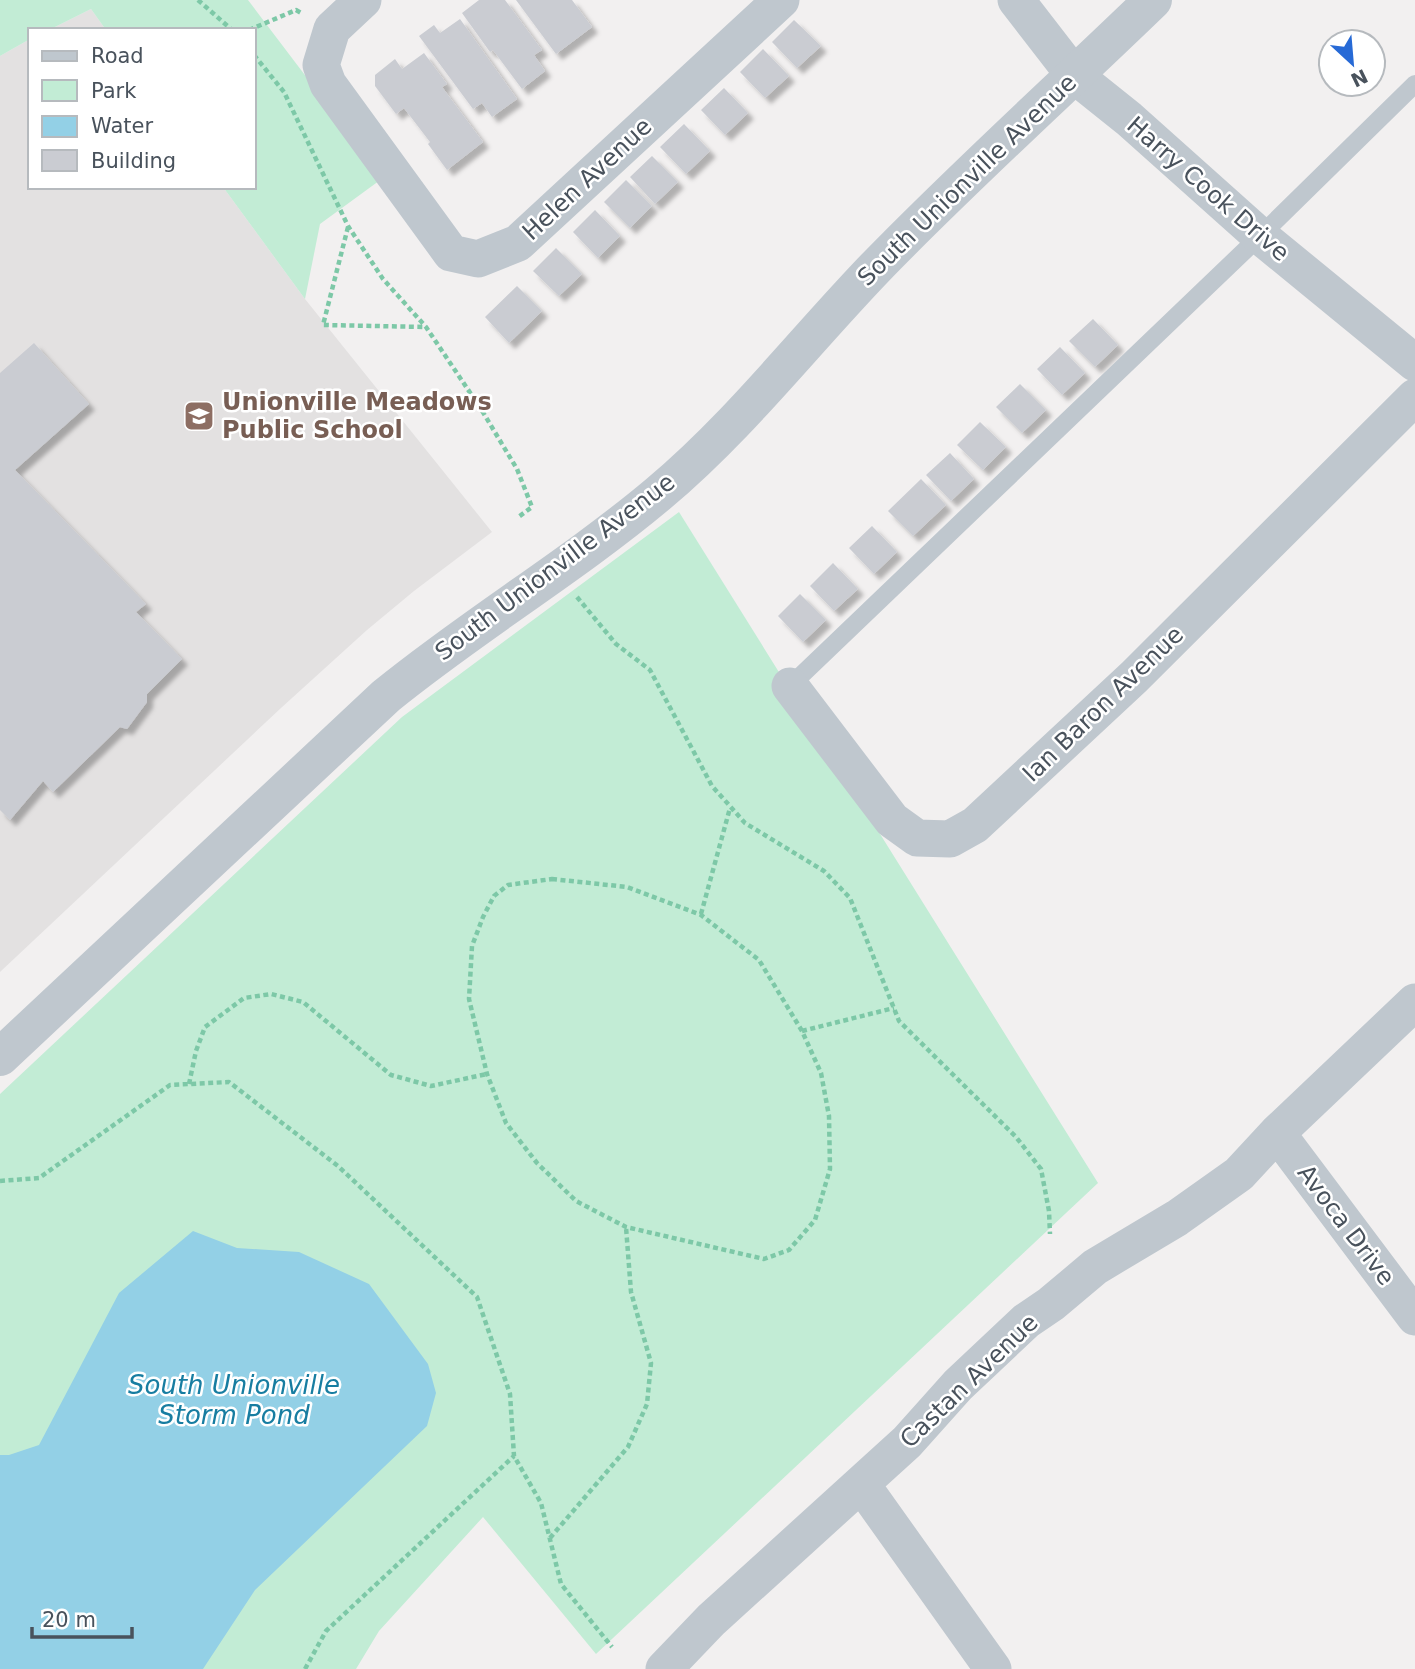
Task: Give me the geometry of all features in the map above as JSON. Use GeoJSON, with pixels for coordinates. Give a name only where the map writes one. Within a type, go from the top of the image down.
{"type":"FeatureCollection","features":[{"type":"Feature","properties":{"kind":"street","name":"Helen Avenue"},"geometry":{"type":"LineString","coordinates":[[363,0],[332,29],[321,65],[328,84],[450,253],[478,258],[518,243],[781,0]]}},
{"type":"Feature","properties":{"kind":"street","name":"Harry Cook Drive"},"geometry":{"type":"LineString","coordinates":[[1016,0],[1074,75],[1129,119],[1260,236],[1415,363]]}},
{"type":"Feature","properties":{"kind":"street","name":"South Unionville Avenue"},"geometry":{"type":"LineString","coordinates":[[0,1057],[386,696],[433,657],[620,524],[699,457],[876,267],[1153,0]]}},
{"type":"Feature","properties":{"kind":"street","name":"Ian Baron Avenue"},"geometry":{"type":"LineString","coordinates":[[790,686],[892,820],[916,838],[950,839],[975,825],[1134,677],[1415,397]]}},
{"type":"Feature","properties":{"kind":"street","name":"Castan Avenue"},"geometry":{"type":"LineString","coordinates":[[664,1669],[711,1620],[907,1442],[958,1385],[1026,1321],[1095,1267],[1177,1218],[1239,1174],[1277,1133],[1415,1002]]}},
{"type":"Feature","properties":{"kind":"street","name":"Avoca Drive"},"geometry":{"type":"LineString","coordinates":[[1277,1133],[1415,1317]]}},
{"type":"Feature","properties":{"kind":"street"},"geometry":{"type":"LineString","coordinates":[[862,1485],[993,1669]]}},
{"type":"Feature","properties":{"kind":"lane"},"geometry":{"type":"LineString","coordinates":[[790,686],[1415,84]]}},
{"type":"Feature","properties":{"kind":"path"},"geometry":{"type":"LineString","coordinates":[[198,0],[230,28]]}},
{"type":"Feature","properties":{"kind":"path"},"geometry":{"type":"LineString","coordinates":[[254,28],[296,10],[332,29]]}},
{"type":"Feature","properties":{"kind":"path"},"geometry":{"type":"LineString","coordinates":[[256,57],[284,92],[348,226],[383,279],[426,327],[517,469],[532,507],[517,518]]}},
{"type":"Feature","properties":{"kind":"path"},"geometry":{"type":"LineString","coordinates":[[348,226],[323,325],[426,327]]}},
{"type":"Feature","properties":{"kind":"path"},"geometry":{"type":"LineString","coordinates":[[575,594],[616,644],[650,670],[712,786],[745,824],[824,871],[850,898],[899,1021],[1016,1137],[1041,1169],[1049,1211],[1050,1234]]}},
{"type":"Feature","properties":{"kind":"path"},"geometry":{"type":"LineString","coordinates":[[701,915],[730,807]]}},
{"type":"Feature","properties":{"kind":"path"},"geometry":{"type":"LineString","coordinates":[[552,879],[626,887],[701,915],[759,960],[802,1031],[821,1073],[830,1116],[830,1169],[815,1220],[789,1250],[764,1259],[625,1227],[576,1201],[537,1163],[506,1123],[487,1074],[469,999],[472,946],[483,917],[495,896],[508,885],[552,879]]}},
{"type":"Feature","properties":{"kind":"path"},"geometry":{"type":"LineString","coordinates":[[189,1084],[196,1051],[205,1027],[244,998],[271,994],[303,1002],[391,1075],[431,1086],[487,1074]]}},
{"type":"Feature","properties":{"kind":"path"},"geometry":{"type":"LineString","coordinates":[[802,1031],[894,1008]]}},
{"type":"Feature","properties":{"kind":"path"},"geometry":{"type":"LineString","coordinates":[[0,1181],[39,1178],[170,1085],[229,1082],[338,1166],[477,1297],[510,1394],[514,1456],[541,1503],[561,1584],[612,1647]]}},
{"type":"Feature","properties":{"kind":"path"},"geometry":{"type":"LineString","coordinates":[[550,1538],[628,1447],[647,1404],[651,1363],[631,1292],[625,1227]]}},
{"type":"Feature","properties":{"kind":"path"},"geometry":{"type":"LineString","coordinates":[[305,1669],[326,1631],[514,1456]]}},
{"type":"Feature","properties":{"kind":"shaded area"},"geometry":{"type":"Polygon","coordinates":[[[91,9],[105,28],[53,28],[91,9]]]}},
{"type":"Feature","properties":{"kind":"shaded area","name":"Unionville Meadows Public School"},"geometry":{"type":"Polygon","coordinates":[[[28,40],[28,189],[224,189],[305,299],[492,532],[367,630],[0,972],[0,56],[28,40]]]}},
{"type":"Feature","properties":{"kind":"green space"},"geometry":{"type":"Polygon","coordinates":[[[0,0],[248,0],[383,178],[320,224],[305,299],[224,189],[256,189],[256,28],[105,28],[91,9],[53,28],[28,28],[28,40],[0,56],[0,0]]]}},
{"type":"Feature","properties":{"kind":"green space"},"geometry":{"type":"Polygon","coordinates":[[[679,512],[1098,1183],[596,1654],[483,1517],[379,1631],[356,1669],[0,1669],[0,1094],[402,717],[679,512]]]}},
{"type":"Feature","properties":{"kind":"water","name":"South Unionville Storm Pond"},"geometry":{"type":"Polygon","coordinates":[[[193,1231],[237,1248],[299,1252],[369,1284],[428,1364],[436,1393],[427,1426],[255,1590],[203,1669],[0,1669],[0,1455],[9,1455],[39,1445],[119,1293],[193,1231]]]}},
{"type":"Feature","properties":{"kind":"building"},"geometry":{"type":"Polygon","coordinates":[[[479,0],[505,0],[542,50],[534,55],[545,71],[522,89],[493,50],[490,52],[462,13],[479,0]]]}},
{"type":"Feature","properties":{"kind":"building"},"geometry":{"type":"Polygon","coordinates":[[[516,0],[572,0],[592,27],[556,54],[516,0]]]}},
{"type":"Feature","properties":{"kind":"building"},"geometry":{"type":"Polygon","coordinates":[[[460,19],[517,99],[492,117],[482,103],[473,109],[419,36],[434,25],[440,33],[460,19]]]}},
{"type":"Feature","properties":{"kind":"building"},"geometry":{"type":"Polygon","coordinates":[[[794,20],[821,46],[797,68],[772,42],[794,20]]]}},
{"type":"Feature","properties":{"kind":"building"},"geometry":{"type":"Polygon","coordinates":[[[763,49],[789,76],[765,98],[740,72],[763,49]]]}},
{"type":"Feature","properties":{"kind":"building"},"geometry":{"type":"Polygon","coordinates":[[[424,53],[447,84],[442,87],[483,142],[447,170],[404,108],[396,114],[375,86],[375,75],[395,59],[402,69],[424,53]]]}},
{"type":"Feature","properties":{"kind":"building"},"geometry":{"type":"Polygon","coordinates":[[[724,88],[748,113],[725,135],[701,110],[724,88]]]}},
{"type":"Feature","properties":{"kind":"building"},"geometry":{"type":"Polygon","coordinates":[[[684,124],[710,151],[686,174],[660,147],[684,124]]]}},
{"type":"Feature","properties":{"kind":"building"},"geometry":{"type":"Polygon","coordinates":[[[652,156],[678,182],[655,204],[630,177],[652,156]]]}},
{"type":"Feature","properties":{"kind":"building"},"geometry":{"type":"Polygon","coordinates":[[[626,180],[652,206],[630,228],[604,202],[626,180]]]}},
{"type":"Feature","properties":{"kind":"building"},"geometry":{"type":"Polygon","coordinates":[[[595,210],[620,236],[598,258],[573,232],[595,210]]]}},
{"type":"Feature","properties":{"kind":"building"},"geometry":{"type":"Polygon","coordinates":[[[556,248],[582,274],[559,296],[533,271],[556,248]]]}},
{"type":"Feature","properties":{"kind":"building"},"geometry":{"type":"Polygon","coordinates":[[[517,286],[542,311],[509,343],[485,317],[517,286]]]}},
{"type":"Feature","properties":{"kind":"building"},"geometry":{"type":"Polygon","coordinates":[[[1093,319],[1118,345],[1095,367],[1069,341],[1093,319]]]}},
{"type":"Feature","properties":{"kind":"building"},"geometry":{"type":"Polygon","coordinates":[[[34,343],[89,404],[15,470],[146,604],[136,612],[182,659],[147,694],[147,702],[127,729],[120,727],[53,792],[43,781],[10,820],[0,810],[0,373],[34,343]]]}},
{"type":"Feature","properties":{"kind":"building"},"geometry":{"type":"Polygon","coordinates":[[[1060,347],[1085,373],[1062,395],[1037,369],[1060,347]]]}},
{"type":"Feature","properties":{"kind":"building"},"geometry":{"type":"Polygon","coordinates":[[[1020,384],[1046,410],[1022,433],[996,407],[1020,384]]]}},
{"type":"Feature","properties":{"kind":"building"},"geometry":{"type":"Polygon","coordinates":[[[980,422],[1006,447],[983,470],[957,445],[980,422]]]}},
{"type":"Feature","properties":{"kind":"building"},"geometry":{"type":"Polygon","coordinates":[[[950,453],[974,479],[951,501],[926,475],[950,453]]]}},
{"type":"Feature","properties":{"kind":"building"},"geometry":{"type":"Polygon","coordinates":[[[921,479],[946,505],[913,536],[888,511],[921,479]]]}},
{"type":"Feature","properties":{"kind":"building"},"geometry":{"type":"Polygon","coordinates":[[[872,526],[897,552],[874,574],[849,548],[872,526]]]}},
{"type":"Feature","properties":{"kind":"building"},"geometry":{"type":"Polygon","coordinates":[[[833,563],[858,589],[834,611],[810,586],[833,563]]]}},
{"type":"Feature","properties":{"kind":"building"},"geometry":{"type":"Polygon","coordinates":[[[800,594],[826,620],[803,642],[778,616],[800,594]]]}},
{"type":"Feature","properties":{"kind":"place","name":"Unionville Meadows Public School"},"geometry":{"type":"Point","coordinates":[199,416]}}]}
